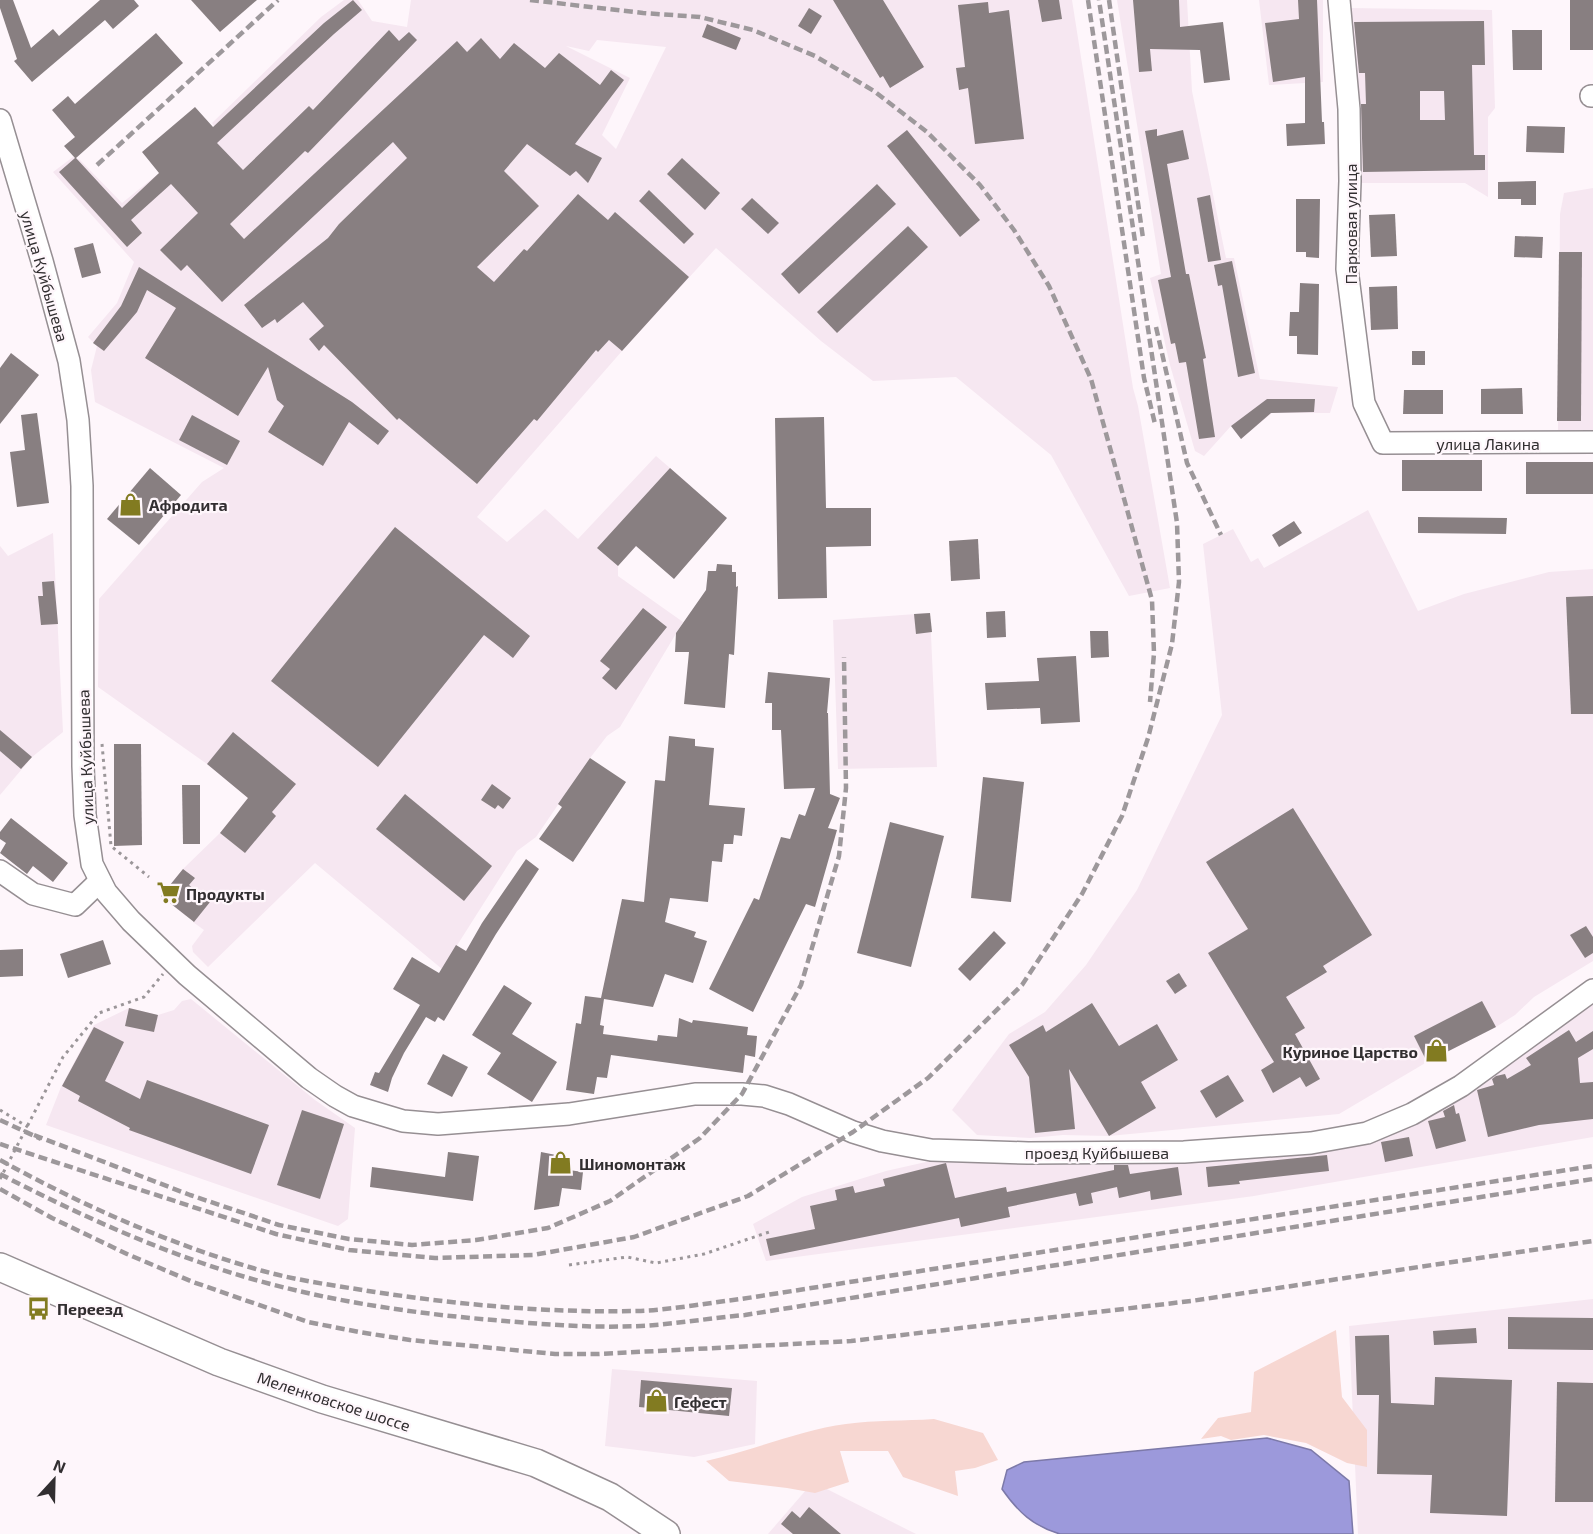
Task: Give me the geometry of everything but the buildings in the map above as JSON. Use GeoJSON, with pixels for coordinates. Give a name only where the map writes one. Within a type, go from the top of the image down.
{"type":"FeatureCollection","features":[{"type":"Feature","properties":{"kind":"main road","name":"Меленковское шоссе"},"geometry":{"type":"LineString","coordinates":[[0,1267],[219,1362],[322,1400],[536,1463],[610,1497],[666,1534]]}},
{"type":"Feature","properties":{"kind":"street","name":"Парковая улица"},"geometry":{"type":"LineString","coordinates":[[1339,0],[1349,109],[1350,181],[1347,269],[1364,403],[1383,444]]}},
{"type":"Feature","properties":{"kind":"street","name":"улица Куйбышева"},"geometry":{"type":"LineString","coordinates":[[0,120],[69,361],[78,420],[82,497],[82,766],[85,815],[92,864],[106,892],[131,921],[187,975],[309,1078],[353,1106],[403,1121],[438,1124],[568,1114]]}},
{"type":"Feature","properties":{"kind":"street","name":"улица Лакина"},"geometry":{"type":"LineString","coordinates":[[1383,444],[1593,442]]}},
{"type":"Feature","properties":{"kind":"street"},"geometry":{"type":"LineString","coordinates":[[0,871],[33,894],[75,905],[100,881]]}},
{"type":"Feature","properties":{"kind":"street","name":"проезд Куйбышева"},"geometry":{"type":"LineString","coordinates":[[568,1114],[695,1094],[742,1094],[764,1096],[789,1104],[863,1135],[931,1150],[1028,1153],[1184,1152],[1311,1143],[1367,1132],[1412,1114],[1461,1086],[1593,990]]}},
{"type":"Feature","properties":{"kind":"path"},"geometry":{"type":"LineString","coordinates":[[0,1179],[63,1057],[99,1013],[144,997],[162,975],[169,958]]}},
{"type":"Feature","properties":{"kind":"path"},"geometry":{"type":"LineString","coordinates":[[0,1110],[28,1127]]}},
{"type":"Feature","properties":{"kind":"path"},"geometry":{"type":"LineString","coordinates":[[569,1264],[627,1257],[656,1263],[704,1254],[772,1231]]}},
{"type":"Feature","properties":{"kind":"shaded area"},"geometry":{"type":"Polygon","coordinates":[[[344,0],[358,0],[372,21],[407,27],[411,0],[1072,0],[1133,388],[1170,588],[1129,596],[1051,455],[956,377],[873,381],[821,341],[716,248],[622,351],[477,517],[507,542],[545,509],[578,539],[656,456],[691,486],[618,566],[618,576],[683,622],[620,727],[607,736],[590,758],[536,837],[517,851],[442,969],[315,863],[208,967],[193,952],[192,946],[204,930],[193,922],[193,916],[186,916],[161,896],[183,869],[220,833],[248,798],[207,764],[98,687],[99,599],[202,482],[224,468],[95,402],[91,370],[97,346],[88,337],[117,303],[134,262],[53,172],[73,157],[80,160],[122,203],[158,174],[166,182],[219,133],[212,123],[321,17],[344,0]],[[597,40],[589,51],[566,46],[630,78],[602,135],[616,149],[666,47],[597,40]]]}},
{"type":"Feature","properties":{"kind":"shaded area"},"geometry":{"type":"Polygon","coordinates":[[[1117,0],[1187,0],[1192,91],[1226,258],[1234,258],[1260,379],[1338,387],[1330,413],[1272,413],[1241,439],[1231,426],[1204,456],[1195,451],[1170,365],[1150,278],[1161,274],[1117,0]]]}},
{"type":"Feature","properties":{"kind":"shaded area"},"geometry":{"type":"Polygon","coordinates":[[[1259,0],[1323,0],[1323,82],[1269,85],[1259,0]]]}},
{"type":"Feature","properties":{"kind":"shaded area"},"geometry":{"type":"Polygon","coordinates":[[[1348,8],[1492,10],[1495,108],[1488,117],[1488,197],[1465,183],[1358,183],[1348,8]]]}},
{"type":"Feature","properties":{"kind":"shaded area"},"geometry":{"type":"Polygon","coordinates":[[[1593,188],[1593,431],[1558,430],[1560,214],[1564,193],[1593,188]]]}},
{"type":"Feature","properties":{"kind":"shaded area"},"geometry":{"type":"Polygon","coordinates":[[[1368,510],[1418,611],[1464,594],[1549,572],[1593,569],[1593,961],[1534,997],[1515,1015],[1496,1027],[1427,1062],[1339,1114],[1109,1136],[1063,1135],[1030,1138],[977,1135],[952,1110],[1009,1034],[1045,1012],[1086,965],[1137,890],[1222,715],[1203,544],[1233,529],[1251,562],[1258,558],[1264,568],[1368,510]]]}},
{"type":"Feature","properties":{"kind":"shaded area"},"geometry":{"type":"Polygon","coordinates":[[[53,533],[63,732],[32,757],[0,795],[0,546],[8,556],[53,533]]]}},
{"type":"Feature","properties":{"kind":"shaded area"},"geometry":{"type":"Polygon","coordinates":[[[930,613],[937,767],[838,769],[833,620],[930,613]]]}},
{"type":"Feature","properties":{"kind":"shaded area"},"geometry":{"type":"Polygon","coordinates":[[[191,999],[315,1100],[355,1128],[348,1219],[338,1226],[46,1125],[61,1087],[94,1025],[129,1008],[158,1015],[174,1010],[182,1001],[191,999]]]}},
{"type":"Feature","properties":{"kind":"shaded area"},"geometry":{"type":"Polygon","coordinates":[[[1593,1000],[1593,1137],[1254,1196],[766,1261],[753,1224],[802,1197],[886,1171],[948,1157],[1128,1162],[1226,1161],[1292,1155],[1359,1142],[1593,1000]]]}},
{"type":"Feature","properties":{"kind":"shaded area"},"geometry":{"type":"Polygon","coordinates":[[[1593,1299],[1593,1534],[1358,1534],[1349,1326],[1593,1299]]]}},
{"type":"Feature","properties":{"kind":"shaded area"},"geometry":{"type":"Polygon","coordinates":[[[1336,1330],[1342,1397],[1367,1430],[1367,1467],[1347,1463],[1306,1443],[1264,1435],[1231,1440],[1221,1436],[1201,1439],[1218,1418],[1251,1412],[1254,1372],[1336,1330]]]}},
{"type":"Feature","properties":{"kind":"shaded area"},"geometry":{"type":"Polygon","coordinates":[[[612,1369],[757,1381],[755,1444],[694,1457],[605,1446],[612,1369]]]}},
{"type":"Feature","properties":{"kind":"shaded area"},"geometry":{"type":"Polygon","coordinates":[[[934,1419],[983,1433],[998,1460],[975,1468],[955,1471],[958,1496],[903,1477],[888,1451],[840,1451],[849,1482],[815,1493],[729,1481],[706,1461],[829,1427],[868,1422],[934,1419]]]}},
{"type":"Feature","properties":{"kind":"shaded area"},"geometry":{"type":"Polygon","coordinates":[[[1267,1438],[1311,1450],[1349,1481],[1353,1534],[1060,1534],[1042,1527],[1027,1517],[1002,1489],[1007,1470],[1024,1462],[1267,1438]]]}},
{"type":"Feature","properties":{"kind":"shaded area"},"geometry":{"type":"Polygon","coordinates":[[[813,1482],[916,1534],[768,1534],[813,1482]]]}},
{"type":"Feature","properties":{"kind":"railway"},"geometry":{"type":"LineString","coordinates":[[97,165],[278,0]]}},
{"type":"Feature","properties":{"kind":"railway"},"geometry":{"type":"LineString","coordinates":[[530,0],[700,17],[753,30],[815,56],[874,91],[927,132],[980,185],[1014,230],[1049,286],[1091,379],[1152,600],[1154,653],[1150,702]]}},
{"type":"Feature","properties":{"kind":"railway"},"geometry":{"type":"LineString","coordinates":[[1088,0],[1144,378],[1155,424]]}},
{"type":"Feature","properties":{"kind":"railway"},"geometry":{"type":"LineString","coordinates":[[0,1144],[276,1234],[349,1250],[435,1258],[533,1255],[634,1237],[748,1196],[853,1132],[928,1078],[1022,985],[1082,894],[1122,816],[1148,738],[1172,644],[1179,582],[1177,523],[1099,0]]}},
{"type":"Feature","properties":{"kind":"railway"},"geometry":{"type":"LineString","coordinates":[[1109,0],[1143,238]]}},
{"type":"Feature","properties":{"kind":"railway"},"geometry":{"type":"LineString","coordinates":[[1156,327],[1187,463],[1221,535]]}},
{"type":"Feature","properties":{"kind":"railway"},"geometry":{"type":"LineString","coordinates":[[34,1135],[190,1195],[279,1225],[349,1239],[412,1245],[476,1240],[548,1228],[610,1201],[700,1138],[742,1094],[801,985],[839,856],[846,788],[844,657]]}},
{"type":"Feature","properties":{"kind":"railway"},"geometry":{"type":"LineString","coordinates":[[0,1120],[41,1139]]}},
{"type":"Feature","properties":{"kind":"railway"},"geometry":{"type":"LineString","coordinates":[[0,1160],[128,1223],[229,1261],[277,1275],[440,1301],[538,1309],[604,1311],[663,1309],[741,1299],[1593,1166]]}},
{"type":"Feature","properties":{"kind":"railway"},"geometry":{"type":"LineString","coordinates":[[0,1174],[148,1243],[199,1262],[274,1285],[350,1302],[466,1318],[607,1327],[654,1325],[745,1315],[1593,1179]]}},
{"type":"Feature","properties":{"kind":"railway"},"geometry":{"type":"LineString","coordinates":[[0,1189],[52,1218],[127,1254],[193,1282],[308,1322],[410,1340],[555,1354],[598,1354],[851,1341],[1191,1301],[1593,1241]]}},
{"type":"Feature","properties":{"kind":"place","name":"Афродита"},"geometry":{"type":"Point","coordinates":[131,504]}},
{"type":"Feature","properties":{"kind":"place","name":"Продукты"},"geometry":{"type":"Point","coordinates":[168,893]}},
{"type":"Feature","properties":{"kind":"place","name":"Куриное Царство"},"geometry":{"type":"Point","coordinates":[1436,1051]}},
{"type":"Feature","properties":{"kind":"place","name":"Шиномонтаж"},"geometry":{"type":"Point","coordinates":[561,1163]}},
{"type":"Feature","properties":{"kind":"place","name":"Переезд"},"geometry":{"type":"Point","coordinates":[39,1308]}},
{"type":"Feature","properties":{"kind":"place","name":"Гефест"},"geometry":{"type":"Point","coordinates":[656,1401]}}]}
